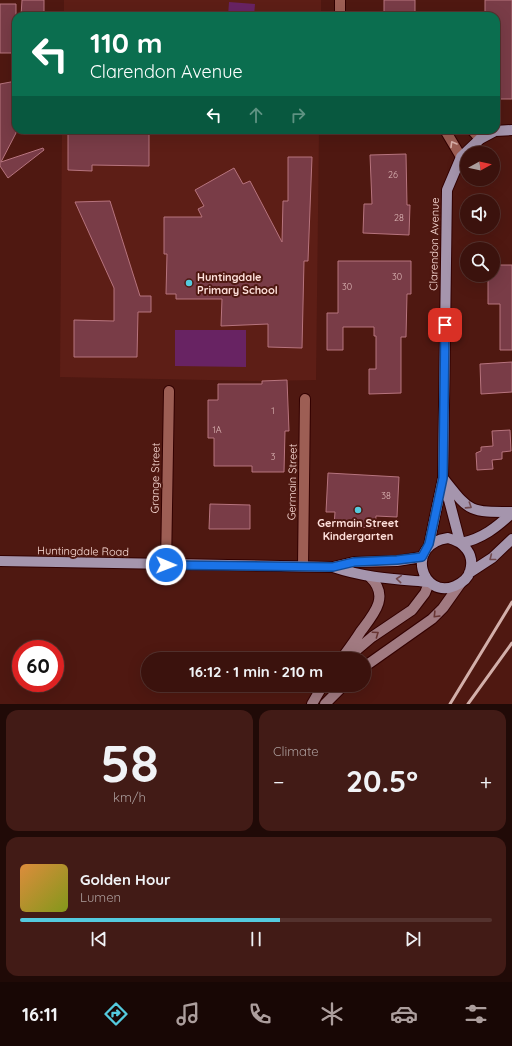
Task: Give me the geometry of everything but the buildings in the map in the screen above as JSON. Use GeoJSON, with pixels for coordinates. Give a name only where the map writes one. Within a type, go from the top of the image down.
{"type":"FeatureCollection","features":[{"type":"Feature","properties":{"kind":"main road","name":"Clarendon Avenue"},"geometry":{"type":"LineString","coordinates":[[500,131],[512,130]]}},
{"type":"Feature","properties":{"kind":"main road","name":"Clarendon Avenue"},"geometry":{"type":"LineString","coordinates":[[473,146],[480,139],[489,134]]}},
{"type":"Feature","properties":{"kind":"main road","name":"Clarendon Avenue"},"geometry":{"type":"LineString","coordinates":[[429,544],[443,478],[447,190],[460,160]]}},
{"type":"Feature","properties":{"kind":"main road","name":"Clarendon Avenue"},"geometry":{"type":"LineString","coordinates":[[443,478],[460,543]]}},
{"type":"Feature","properties":{"kind":"main road"},"geometry":{"type":"LineString","coordinates":[[443,478],[459,499],[471,509],[486,512],[512,513]]}},
{"type":"Feature","properties":{"kind":"main road"},"geometry":{"type":"LineString","coordinates":[[460,543],[480,538],[512,513]]}},
{"type":"Feature","properties":{"kind":"main road"},"geometry":{"type":"LineString","coordinates":[[448,538],[460,543],[466,548],[472,563],[465,580],[452,588],[443,588],[429,582],[424,574],[422,566],[422,557],[429,544],[439,539],[448,538]]}},
{"type":"Feature","properties":{"kind":"main road"},"geometry":{"type":"LineString","coordinates":[[469,573],[492,558],[512,539]]}},
{"type":"Feature","properties":{"kind":"main road","name":"Huntingdale Road"},"geometry":{"type":"LineString","coordinates":[[0,561],[333,567],[354,562],[422,557]]}},
{"type":"Feature","properties":{"kind":"main road","name":"Huntingdale Road"},"geometry":{"type":"LineString","coordinates":[[333,567],[354,574],[370,577],[429,582]]}},
{"type":"Feature","properties":{"kind":"street"},"geometry":{"type":"LineString","coordinates":[[340,0],[340,12]]}},
{"type":"Feature","properties":{"kind":"street"},"geometry":{"type":"LineString","coordinates":[[447,134],[460,156]]}},
{"type":"Feature","properties":{"kind":"street"},"geometry":{"type":"LineString","coordinates":[[476,134],[480,139]]}},
{"type":"Feature","properties":{"kind":"street","name":"Grange Street"},"geometry":{"type":"LineString","coordinates":[[166,565],[169,391]]}},
{"type":"Feature","properties":{"kind":"street","name":"Germain Street"},"geometry":{"type":"LineString","coordinates":[[303,566],[305,399]]}},
{"type":"Feature","properties":{"kind":"street"},"geometry":{"type":"LineString","coordinates":[[347,652],[373,616],[378,606],[379,591],[375,582],[370,577]]}},
{"type":"Feature","properties":{"kind":"street"},"geometry":{"type":"LineString","coordinates":[[354,652],[372,637],[412,610],[425,593],[429,582]]}},
{"type":"Feature","properties":{"kind":"street"},"geometry":{"type":"LineString","coordinates":[[371,662],[432,619],[443,608],[460,584]]}},
{"type":"Feature","properties":{"kind":"street"},"geometry":{"type":"LineString","coordinates":[[312,704],[319,692]]}},
{"type":"Feature","properties":{"kind":"street"},"geometry":{"type":"LineString","coordinates":[[325,704],[337,692]]}},
{"type":"Feature","properties":{"kind":"shaded area"},"geometry":{"type":"Polygon","coordinates":[[[64,0],[321,0],[321,12],[64,12],[64,0]]]}},
{"type":"Feature","properties":{"kind":"shaded area"},"geometry":{"type":"Polygon","coordinates":[[[229,2],[255,4],[254,12],[228,12],[229,2]]]}},
{"type":"Feature","properties":{"kind":"shaded area","name":"Huntingdale Primary School"},"geometry":{"type":"Polygon","coordinates":[[[62,134],[319,134],[316,380],[262,381],[60,377],[62,134]]]}},
{"type":"Feature","properties":{"kind":"shaded area"},"geometry":{"type":"Polygon","coordinates":[[[175,330],[246,330],[246,367],[175,366],[175,330]]]}},
{"type":"Feature","properties":{"kind":"railway"},"geometry":{"type":"LineString","coordinates":[[450,704],[512,602]]}},
{"type":"Feature","properties":{"kind":"railway"},"geometry":{"type":"LineString","coordinates":[[468,704],[512,643]]}},
{"type":"Feature","properties":{"kind":"place","name":"Huntingdale Primary School"},"geometry":{"type":"Point","coordinates":[189,283]}},
{"type":"Feature","properties":{"kind":"place","name":"Germain Street Kindergarten"},"geometry":{"type":"Point","coordinates":[358,510]}},
{"type":"Feature","properties":{"kind":"route"},"geometry":{"type":"LineString","coordinates":[[166,565],[333,567],[354,562],[422,557],[429,544],[443,478],[445,325]]}}]}
